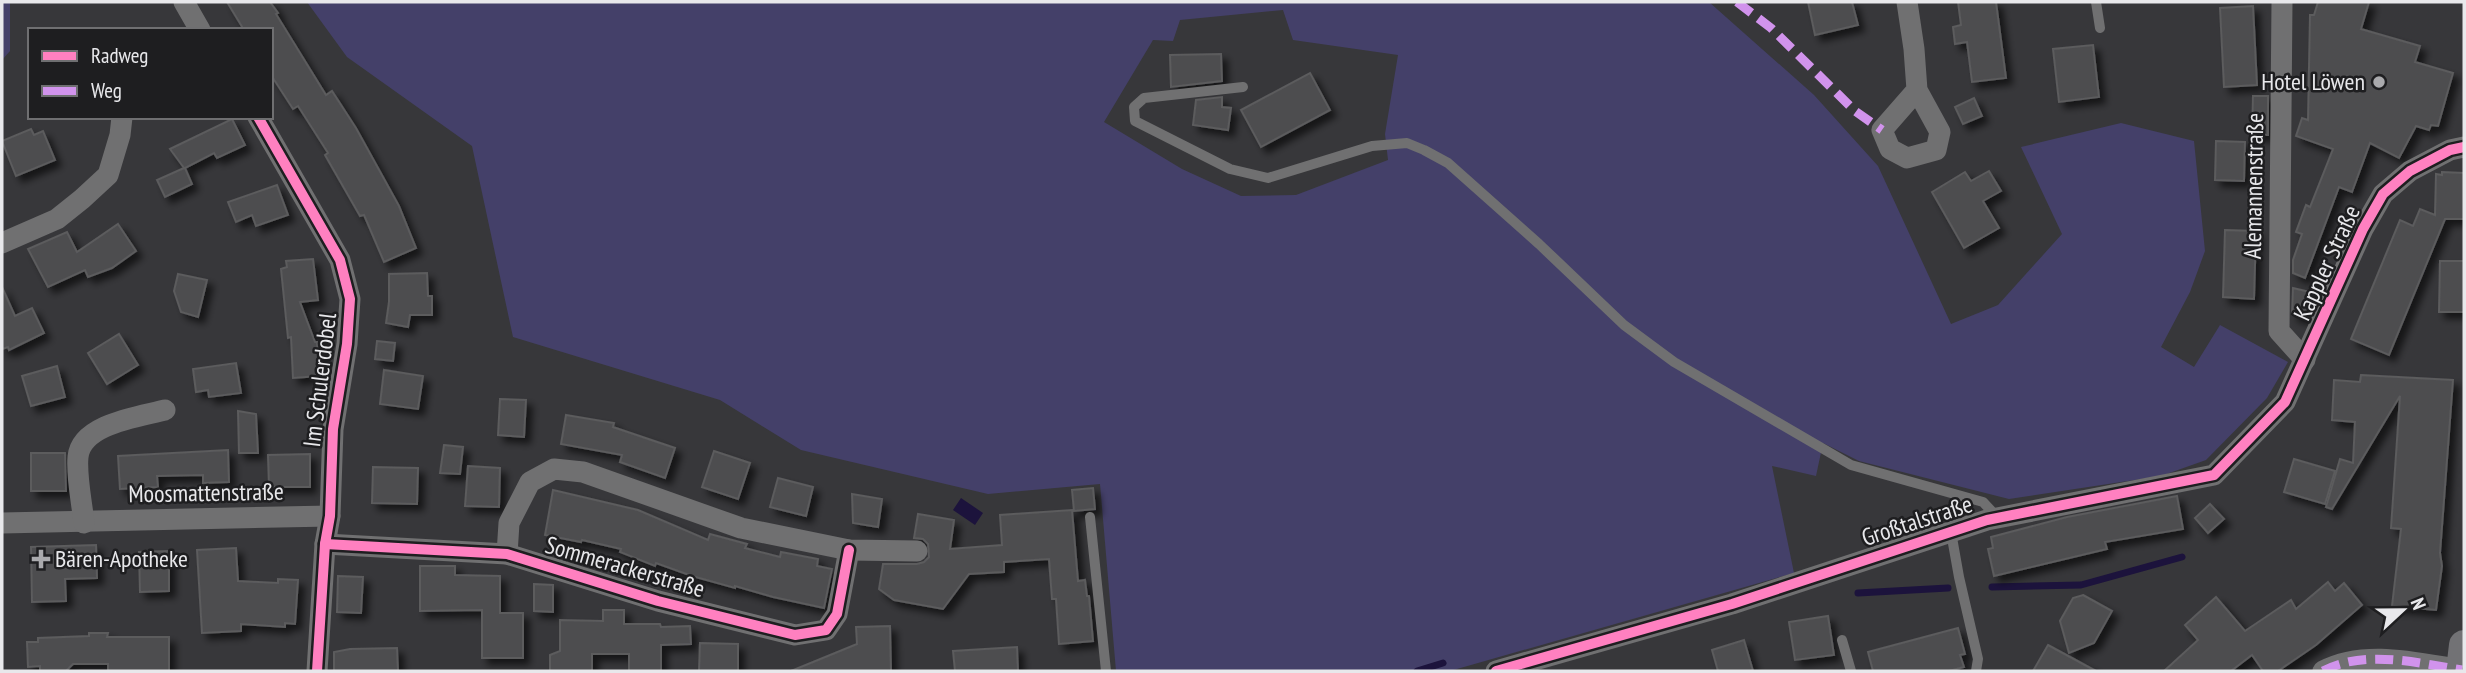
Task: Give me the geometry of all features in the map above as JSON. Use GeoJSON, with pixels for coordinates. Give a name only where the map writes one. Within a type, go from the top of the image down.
{"type":"FeatureCollection","features":[{"type":"Feature","properties":{"kind":"street"},"geometry":{"type":"LineString","coordinates":[[1907,2],[1917,90]]}},
{"type":"Feature","properties":{"kind":"street","name":"Alemannenstraße"},"geometry":{"type":"LineString","coordinates":[[2282,2],[2279,331],[2305,360]]}},
{"type":"Feature","properties":{"kind":"street"},"geometry":{"type":"LineString","coordinates":[[2,243],[57,219],[108,175],[122,119]]}},
{"type":"Feature","properties":{"kind":"street","name":"Im Schulerdobel"},"geometry":{"type":"LineString","coordinates":[[259,119],[340,260],[350,299],[347,344],[332,429],[330,516],[325,544],[317,671]]}},
{"type":"Feature","properties":{"kind":"street","name":"Kappler Straße"},"geometry":{"type":"LineString","coordinates":[[2305,360],[2363,229],[2383,194],[2410,171],[2449,150],[2464,147]]}},
{"type":"Feature","properties":{"kind":"street","name":"Großtalstraße"},"geometry":{"type":"LineString","coordinates":[[1496,671],[1732,604],[1998,518],[2214,475],[2285,402],[2305,360]]}},
{"type":"Feature","properties":{"kind":"street"},"geometry":{"type":"LineString","coordinates":[[84,523],[78,456],[84,438],[104,427],[164,410]]}},
{"type":"Feature","properties":{"kind":"street","name":"Sommerackerstraße"},"geometry":{"type":"LineString","coordinates":[[507,554],[509,523],[530,482],[554,469],[583,472],[741,528],[849,550],[917,551]]}},
{"type":"Feature","properties":{"kind":"street","name":"Moosmattenstraße"},"geometry":{"type":"LineString","coordinates":[[2,523],[330,516]]}},
{"type":"Feature","properties":{"kind":"street","name":"Sommerackerstraße"},"geometry":{"type":"LineString","coordinates":[[325,544],[507,554],[658,601],[794,635],[826,630],[837,614],[849,550]]}},
{"type":"Feature","properties":{"kind":"street"},"geometry":{"type":"LineString","coordinates":[[2323,671],[2336,664],[2364,660],[2463,657]]}},
{"type":"Feature","properties":{"kind":"lane"},"geometry":{"type":"LineString","coordinates":[[2096,2],[2099,28]]}},
{"type":"Feature","properties":{"kind":"lane"},"geometry":{"type":"LineString","coordinates":[[1243,87],[1144,98],[1135,107],[1135,121],[1230,169],[1268,178],[1372,146],[1408,143],[1424,150],[1448,163],[1624,325],[1674,362],[1851,466],[1983,502],[1998,518]]}},
{"type":"Feature","properties":{"kind":"lane"},"geometry":{"type":"LineString","coordinates":[[1090,517],[1106,671]]}},
{"type":"Feature","properties":{"kind":"lane"},"geometry":{"type":"LineString","coordinates":[[1951,531],[1978,659],[1976,671]]}},
{"type":"Feature","properties":{"kind":"lane"},"geometry":{"type":"LineString","coordinates":[[1842,640],[1851,671]]}},
{"type":"Feature","properties":{"kind":"shaded area"},"geometry":{"type":"Polygon","coordinates":[[[2,2],[10,2],[10,51],[2,60],[2,2]]]}},
{"type":"Feature","properties":{"kind":"shaded area"},"geometry":{"type":"Polygon","coordinates":[[[307,2],[1709,2],[1814,95],[1878,166],[1951,324],[1998,305],[2062,234],[2021,147],[2121,123],[2194,141],[2205,251],[2190,292],[2161,347],[2194,367],[2220,325],[2288,362],[2267,398],[2206,460],[2161,476],[2009,499],[1859,461],[1823,443],[1816,476],[1772,466],[1794,573],[1450,671],[1116,671],[1100,484],[988,494],[801,450],[720,400],[513,337],[472,146],[347,57],[307,2]],[[1283,10],[1180,20],[1173,41],[1153,40],[1104,122],[1182,169],[1241,196],[1296,195],[1388,160],[1385,134],[1398,55],[1293,40],[1283,10]]]}},
{"type":"Feature","properties":{"kind":"shaded area"},"geometry":{"type":"Polygon","coordinates":[[[961,498],[983,513],[975,525],[953,510],[961,498]]]}},
{"type":"Feature","properties":{"kind":"building"},"geometry":{"type":"Polygon","coordinates":[[[227,2],[270,2],[326,95],[332,91],[356,128],[399,206],[416,248],[384,262],[364,215],[360,216],[325,155],[328,153],[298,106],[293,109],[273,78],[273,28],[243,28],[227,2]]]}},
{"type":"Feature","properties":{"kind":"building"},"geometry":{"type":"Polygon","coordinates":[[[1808,2],[1852,2],[1858,25],[1815,35],[1808,2]]]}},
{"type":"Feature","properties":{"kind":"building"},"geometry":{"type":"Polygon","coordinates":[[[1958,2],[1996,2],[2006,78],[1972,82],[1967,42],[1955,44],[1953,27],[1961,25],[1958,2]]]}},
{"type":"Feature","properties":{"kind":"building"},"geometry":{"type":"Polygon","coordinates":[[[2318,2],[2369,2],[2361,29],[2420,46],[2415,62],[2453,73],[2438,126],[2431,125],[2429,130],[2416,126],[2399,158],[2370,143],[2352,192],[2339,187],[2305,278],[2293,273],[2293,260],[2302,234],[2296,232],[2306,205],[2310,207],[2333,149],[2296,136],[2302,118],[2308,120],[2310,15],[2314,15],[2318,2]]]}},
{"type":"Feature","properties":{"kind":"building"},"geometry":{"type":"Polygon","coordinates":[[[2253,6],[2257,85],[2224,87],[2220,8],[2253,6]]]}},
{"type":"Feature","properties":{"kind":"building"},"geometry":{"type":"Polygon","coordinates":[[[2093,45],[2099,97],[2059,102],[2053,49],[2093,45]]]}},
{"type":"Feature","properties":{"kind":"building"},"geometry":{"type":"Polygon","coordinates":[[[1221,54],[1222,81],[1171,87],[1170,55],[1221,54]]]}},
{"type":"Feature","properties":{"kind":"building"},"geometry":{"type":"Polygon","coordinates":[[[1310,73],[1330,110],[1261,147],[1241,110],[1310,73]]]}},
{"type":"Feature","properties":{"kind":"building"},"geometry":{"type":"Polygon","coordinates":[[[2253,96],[2268,96],[2268,135],[2252,135],[2253,96]]]}},
{"type":"Feature","properties":{"kind":"building"},"geometry":{"type":"Polygon","coordinates":[[[1222,97],[1222,107],[1231,108],[1228,130],[1193,125],[1196,100],[1222,97]]]}},
{"type":"Feature","properties":{"kind":"building"},"geometry":{"type":"Polygon","coordinates":[[[1974,98],[1982,116],[1963,124],[1955,107],[1974,98]]]}},
{"type":"Feature","properties":{"kind":"building"},"geometry":{"type":"Polygon","coordinates":[[[232,119],[245,145],[217,158],[214,153],[185,168],[192,184],[165,197],[157,180],[184,168],[170,149],[232,119]]]}},
{"type":"Feature","properties":{"kind":"building"},"geometry":{"type":"Polygon","coordinates":[[[31,129],[34,135],[43,131],[55,160],[16,176],[2,141],[31,129]]]}},
{"type":"Feature","properties":{"kind":"building"},"geometry":{"type":"Polygon","coordinates":[[[2216,141],[2245,142],[2244,181],[2215,180],[2216,141]]]}},
{"type":"Feature","properties":{"kind":"building"},"geometry":{"type":"Polygon","coordinates":[[[1989,171],[2001,191],[1983,201],[1999,228],[1964,248],[1932,192],[1965,172],[1971,181],[1989,171]]]}},
{"type":"Feature","properties":{"kind":"building"},"geometry":{"type":"Polygon","coordinates":[[[2442,172],[2464,173],[2464,219],[2445,219],[2389,355],[2351,339],[2400,220],[2413,226],[2420,209],[2435,215],[2436,174],[2442,175],[2442,172]]]}},
{"type":"Feature","properties":{"kind":"building"},"geometry":{"type":"Polygon","coordinates":[[[277,185],[288,215],[256,226],[252,215],[236,222],[228,202],[277,185]]]}},
{"type":"Feature","properties":{"kind":"building"},"geometry":{"type":"Polygon","coordinates":[[[118,224],[136,251],[112,268],[88,277],[85,270],[48,287],[28,249],[67,232],[77,252],[118,224]]]}},
{"type":"Feature","properties":{"kind":"building"},"geometry":{"type":"Polygon","coordinates":[[[2225,230],[2256,231],[2254,299],[2223,297],[2225,230]]]}},
{"type":"Feature","properties":{"kind":"building"},"geometry":{"type":"Polygon","coordinates":[[[313,259],[318,300],[300,302],[317,342],[319,376],[293,378],[291,337],[288,338],[281,269],[287,267],[286,261],[313,259]]]}},
{"type":"Feature","properties":{"kind":"building"},"geometry":{"type":"Polygon","coordinates":[[[2440,261],[2464,261],[2464,312],[2439,312],[2440,261]]]}},
{"type":"Feature","properties":{"kind":"building"},"geometry":{"type":"Polygon","coordinates":[[[427,273],[428,296],[432,296],[432,315],[410,315],[408,327],[386,323],[389,274],[427,273]]]}},
{"type":"Feature","properties":{"kind":"building"},"geometry":{"type":"Polygon","coordinates":[[[178,274],[207,280],[198,317],[181,312],[174,291],[178,274]]]}},
{"type":"Feature","properties":{"kind":"building"},"geometry":{"type":"Polygon","coordinates":[[[2,287],[15,316],[32,308],[44,333],[9,350],[8,347],[2,349],[2,287]]]}},
{"type":"Feature","properties":{"kind":"building"},"geometry":{"type":"Polygon","coordinates":[[[2293,288],[2314,293],[2308,319],[2292,315],[2293,288]]]}},
{"type":"Feature","properties":{"kind":"building"},"geometry":{"type":"Polygon","coordinates":[[[119,334],[138,365],[107,384],[88,353],[119,334]]]}},
{"type":"Feature","properties":{"kind":"building"},"geometry":{"type":"Polygon","coordinates":[[[377,341],[395,343],[393,361],[375,359],[377,341]]]}},
{"type":"Feature","properties":{"kind":"building"},"geometry":{"type":"Polygon","coordinates":[[[236,363],[241,393],[209,397],[208,390],[196,392],[193,369],[236,363]]]}},
{"type":"Feature","properties":{"kind":"building"},"geometry":{"type":"Polygon","coordinates":[[[57,366],[65,397],[31,406],[22,376],[57,366]]]}},
{"type":"Feature","properties":{"kind":"building"},"geometry":{"type":"Polygon","coordinates":[[[384,370],[423,376],[418,409],[380,404],[384,370]]]}},
{"type":"Feature","properties":{"kind":"building"},"geometry":{"type":"Polygon","coordinates":[[[2361,375],[2453,380],[2440,553],[2442,566],[2436,610],[2392,606],[2401,529],[2391,528],[2400,396],[2332,509],[2326,507],[2340,459],[2353,463],[2355,422],[2332,420],[2334,380],[2360,382],[2361,375]]]}},
{"type":"Feature","properties":{"kind":"building"},"geometry":{"type":"Polygon","coordinates":[[[500,399],[526,400],[524,437],[498,435],[500,399]]]}},
{"type":"Feature","properties":{"kind":"building"},"geometry":{"type":"Polygon","coordinates":[[[238,411],[256,414],[258,453],[239,453],[238,411]]]}},
{"type":"Feature","properties":{"kind":"building"},"geometry":{"type":"Polygon","coordinates":[[[566,415],[614,423],[613,427],[675,448],[665,478],[620,462],[622,455],[561,444],[566,415]]]}},
{"type":"Feature","properties":{"kind":"building"},"geometry":{"type":"Polygon","coordinates":[[[444,445],[463,447],[460,474],[440,473],[444,445]]]}},
{"type":"Feature","properties":{"kind":"building"},"geometry":{"type":"Polygon","coordinates":[[[228,450],[229,482],[203,483],[203,475],[157,476],[158,487],[120,489],[118,456],[228,450]]]}},
{"type":"Feature","properties":{"kind":"building"},"geometry":{"type":"Polygon","coordinates":[[[714,451],[750,463],[738,499],[702,487],[714,451]]]}},
{"type":"Feature","properties":{"kind":"building"},"geometry":{"type":"Polygon","coordinates":[[[31,453],[65,453],[66,491],[31,491],[31,453]]]}},
{"type":"Feature","properties":{"kind":"building"},"geometry":{"type":"Polygon","coordinates":[[[310,454],[310,487],[269,487],[268,455],[310,454]]]}},
{"type":"Feature","properties":{"kind":"building"},"geometry":{"type":"Polygon","coordinates":[[[2294,459],[2335,471],[2325,504],[2284,492],[2294,459]]]}},
{"type":"Feature","properties":{"kind":"building"},"geometry":{"type":"Polygon","coordinates":[[[468,466],[500,468],[499,507],[465,506],[468,466]]]}},
{"type":"Feature","properties":{"kind":"building"},"geometry":{"type":"Polygon","coordinates":[[[373,467],[418,468],[417,504],[372,503],[373,467]]]}},
{"type":"Feature","properties":{"kind":"building"},"geometry":{"type":"Polygon","coordinates":[[[778,478],[813,487],[806,516],[770,507],[778,478]]]}},
{"type":"Feature","properties":{"kind":"building"},"geometry":{"type":"Polygon","coordinates":[[[1093,488],[1095,509],[1074,511],[1072,490],[1093,488]]]}},
{"type":"Feature","properties":{"kind":"building"},"geometry":{"type":"Polygon","coordinates":[[[553,490],[638,510],[708,540],[710,534],[747,544],[745,548],[780,557],[781,552],[818,559],[817,566],[832,569],[824,608],[735,588],[656,563],[655,566],[620,552],[621,549],[545,535],[553,490]]]}},
{"type":"Feature","properties":{"kind":"building"},"geometry":{"type":"Polygon","coordinates":[[[852,494],[882,499],[878,527],[853,523],[852,494]]]}},
{"type":"Feature","properties":{"kind":"building"},"geometry":{"type":"Polygon","coordinates":[[[2177,496],[2183,529],[2105,542],[2107,549],[1994,576],[1988,549],[1993,548],[1991,537],[2067,517],[2177,496]]]}},
{"type":"Feature","properties":{"kind":"building"},"geometry":{"type":"Polygon","coordinates":[[[2210,504],[2224,519],[2208,533],[2195,518],[2210,504]]]}},
{"type":"Feature","properties":{"kind":"building"},"geometry":{"type":"Polygon","coordinates":[[[1072,510],[1078,581],[1085,580],[1089,596],[1093,641],[1059,644],[1056,599],[1052,599],[1049,559],[1004,562],[1004,572],[969,574],[943,609],[894,600],[879,589],[883,564],[917,564],[929,557],[928,544],[923,539],[914,538],[918,514],[954,520],[950,549],[1002,545],[1000,515],[1072,510]]]}},
{"type":"Feature","properties":{"kind":"building"},"geometry":{"type":"Polygon","coordinates":[[[96,545],[97,578],[65,579],[66,601],[32,602],[31,547],[96,545]]]}},
{"type":"Feature","properties":{"kind":"building"},"geometry":{"type":"Polygon","coordinates":[[[236,548],[238,581],[278,583],[278,579],[298,580],[295,624],[285,623],[285,627],[241,624],[241,631],[202,633],[197,550],[236,548]]]}},
{"type":"Feature","properties":{"kind":"building"},"geometry":{"type":"Polygon","coordinates":[[[169,551],[169,591],[140,592],[139,552],[169,551]]]}},
{"type":"Feature","properties":{"kind":"building"},"geometry":{"type":"Polygon","coordinates":[[[420,566],[455,566],[455,575],[500,576],[500,613],[523,613],[523,658],[482,658],[482,610],[420,611],[420,566]]]}},
{"type":"Feature","properties":{"kind":"building"},"geometry":{"type":"Polygon","coordinates":[[[338,576],[363,577],[361,613],[337,612],[338,576]]]}},
{"type":"Feature","properties":{"kind":"building"},"geometry":{"type":"Polygon","coordinates":[[[2328,582],[2335,591],[2344,583],[2362,605],[2316,645],[2278,671],[2263,671],[2252,655],[2231,671],[2164,671],[2198,640],[2185,625],[2216,597],[2245,631],[2291,600],[2296,609],[2328,582]]]}},
{"type":"Feature","properties":{"kind":"building"},"geometry":{"type":"Polygon","coordinates":[[[534,584],[553,585],[553,612],[534,611],[534,584]]]}},
{"type":"Feature","properties":{"kind":"building"},"geometry":{"type":"Polygon","coordinates":[[[2083,595],[2112,611],[2094,643],[2069,653],[2060,621],[2073,598],[2083,595]]]}},
{"type":"Feature","properties":{"kind":"building"},"geometry":{"type":"Polygon","coordinates":[[[603,610],[624,610],[624,624],[690,626],[691,644],[661,645],[661,671],[629,671],[629,654],[592,654],[592,671],[550,671],[550,655],[560,651],[560,620],[603,621],[603,610]]]}},
{"type":"Feature","properties":{"kind":"building"},"geometry":{"type":"Polygon","coordinates":[[[1828,616],[1834,655],[1795,660],[1789,622],[1828,616]]]}},
{"type":"Feature","properties":{"kind":"building"},"geometry":{"type":"Polygon","coordinates":[[[890,626],[891,671],[791,671],[857,644],[856,627],[890,626]]]}},
{"type":"Feature","properties":{"kind":"building"},"geometry":{"type":"Polygon","coordinates":[[[1958,628],[1965,654],[1960,655],[1964,667],[1949,671],[1873,671],[1868,652],[1958,628]]]}},
{"type":"Feature","properties":{"kind":"building"},"geometry":{"type":"Polygon","coordinates":[[[89,633],[108,633],[107,637],[169,637],[169,671],[108,671],[108,664],[73,664],[66,671],[40,671],[40,666],[28,667],[27,642],[38,642],[38,638],[89,636],[89,633]]]}},
{"type":"Feature","properties":{"kind":"building"},"geometry":{"type":"Polygon","coordinates":[[[1744,640],[1753,671],[1718,671],[1712,650],[1744,640]]]}},
{"type":"Feature","properties":{"kind":"building"},"geometry":{"type":"Polygon","coordinates":[[[700,643],[738,644],[738,671],[699,671],[700,643]]]}},
{"type":"Feature","properties":{"kind":"building"},"geometry":{"type":"Polygon","coordinates":[[[2048,645],[2096,671],[2033,671],[2048,645]]]}},
{"type":"Feature","properties":{"kind":"building"},"geometry":{"type":"Polygon","coordinates":[[[1017,647],[1018,671],[955,671],[953,651],[1017,647]]]}},
{"type":"Feature","properties":{"kind":"building"},"geometry":{"type":"Polygon","coordinates":[[[397,648],[398,671],[334,671],[334,652],[397,648]]]}},
{"type":"Feature","properties":{"kind":"waterway"},"geometry":{"type":"LineString","coordinates":[[1992,587],[2081,585],[2182,557]]}},
{"type":"Feature","properties":{"kind":"waterway"},"geometry":{"type":"LineString","coordinates":[[1858,593],[1948,588]]}},
{"type":"Feature","properties":{"kind":"waterway"},"geometry":{"type":"LineString","coordinates":[[1417,671],[1443,663]]}},
{"type":"Feature","properties":{"kind":"marked path"},"geometry":{"type":"LineString","coordinates":[[1737,2],[1771,28],[1855,111],[1882,130]]}},
{"type":"Feature","properties":{"kind":"marked path"},"geometry":{"type":"LineString","coordinates":[[2323,671],[2339,664],[2374,659],[2409,661],[2462,670]]}},
{"type":"Feature","properties":{"kind":"cycle path"},"geometry":{"type":"LineString","coordinates":[[259,119],[340,260],[350,299],[347,344],[333,429],[330,516],[325,544],[317,671]]}},
{"type":"Feature","properties":{"kind":"cycle path"},"geometry":{"type":"LineString","coordinates":[[1496,671],[1732,604],[1987,520],[2214,475],[2285,402],[2363,229],[2383,194],[2410,171],[2450,150],[2464,147]]}},
{"type":"Feature","properties":{"kind":"cycle path"},"geometry":{"type":"LineString","coordinates":[[325,544],[507,554],[658,601],[795,635],[826,630],[837,614],[849,550]]}},
{"type":"Feature","properties":{"kind":"place","name":"Hotel Löwen"},"geometry":{"type":"Point","coordinates":[2379,82]}},
{"type":"Feature","properties":{"kind":"place","name":"Bären-Apotheke"},"geometry":{"type":"Point","coordinates":[41,559]}}]}
